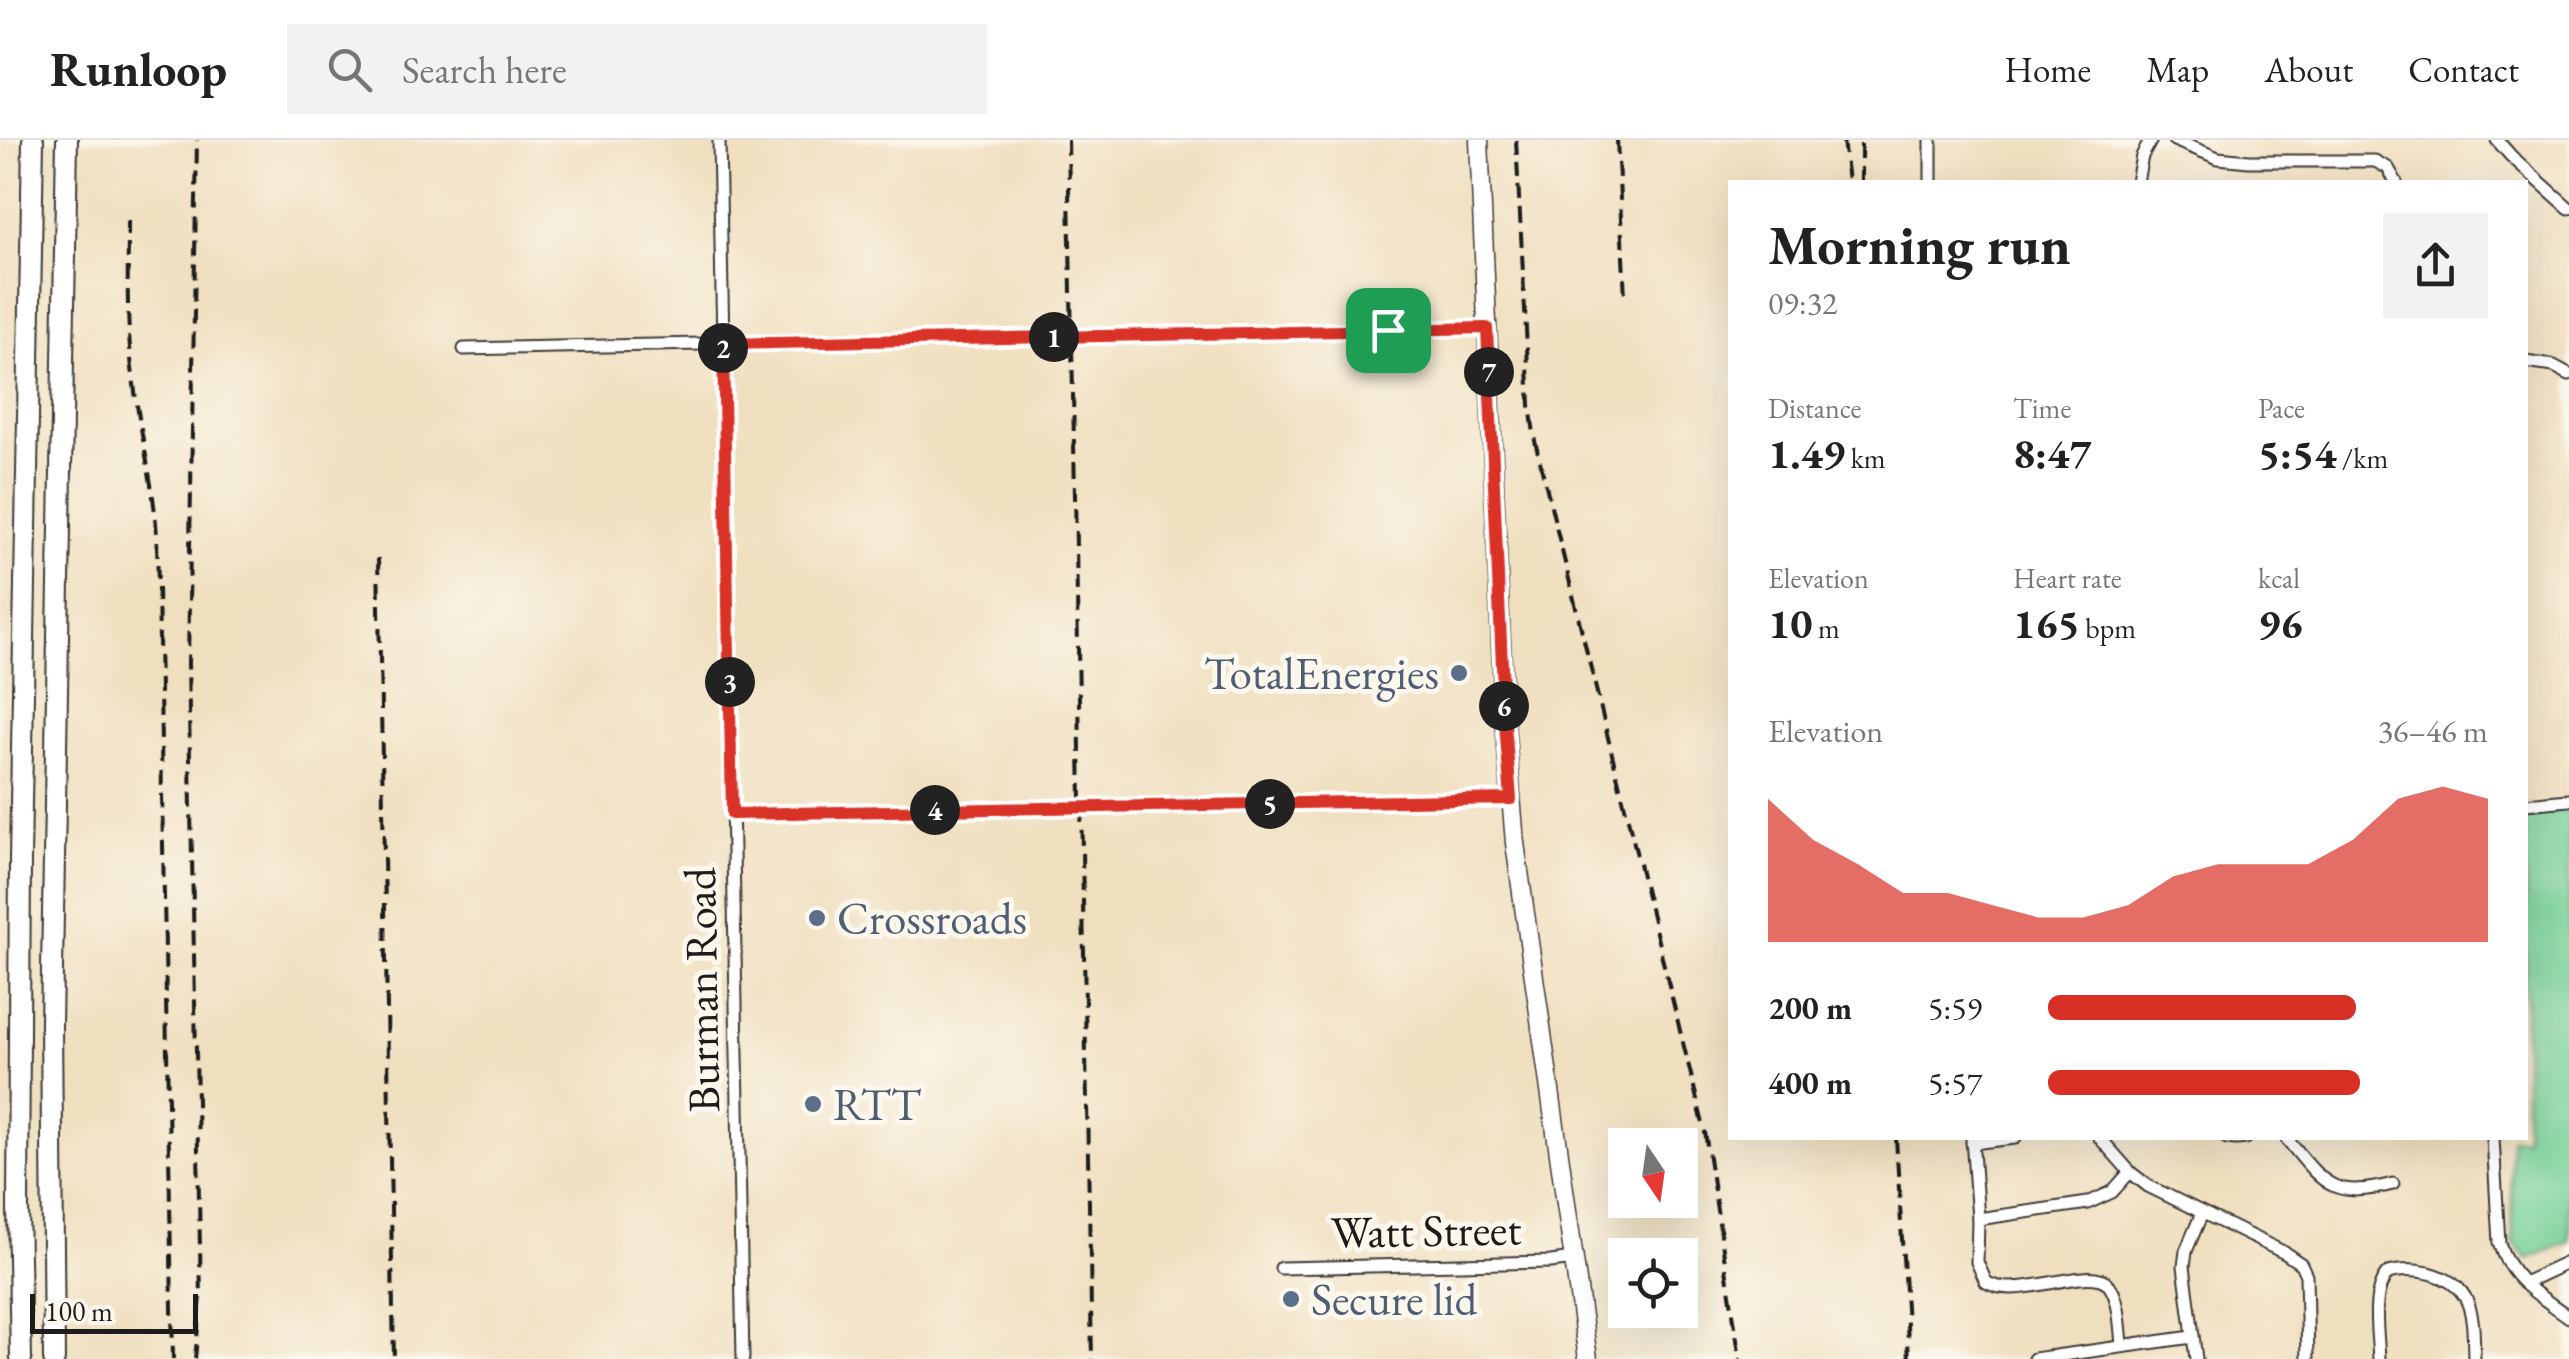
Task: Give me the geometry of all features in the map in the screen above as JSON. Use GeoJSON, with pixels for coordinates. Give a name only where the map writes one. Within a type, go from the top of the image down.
{"type":"FeatureCollection","features":[{"type":"Feature","properties":{"kind":"highway"},"geometry":{"type":"LineString","coordinates":[[22,1359],[18,1208],[20,860],[33,140]]}},
{"type":"Feature","properties":{"kind":"highway"},"geometry":{"type":"LineString","coordinates":[[54,1359],[51,1024],[68,140]]}},
{"type":"Feature","properties":{"kind":"main road"},"geometry":{"type":"LineString","coordinates":[[1479,140],[1511,799],[1588,1359]]}},
{"type":"Feature","properties":{"kind":"street","name":"Burman Road"},"geometry":{"type":"LineString","coordinates":[[719,140],[744,1359]]}},
{"type":"Feature","properties":{"kind":"street"},"geometry":{"type":"LineString","coordinates":[[1930,140],[1931,180]]}},
{"type":"Feature","properties":{"kind":"street"},"geometry":{"type":"LineString","coordinates":[[2138,180],[2142,156],[2152,140]]}},
{"type":"Feature","properties":{"kind":"street"},"geometry":{"type":"LineString","coordinates":[[2174,140],[2218,158],[2375,161],[2388,168],[2395,180]]}},
{"type":"Feature","properties":{"kind":"street"},"geometry":{"type":"LineString","coordinates":[[2497,140],[2569,208]]}},
{"type":"Feature","properties":{"kind":"street"},"geometry":{"type":"LineString","coordinates":[[2520,180],[2528,172]]}},
{"type":"Feature","properties":{"kind":"street"},"geometry":{"type":"LineString","coordinates":[[464,349],[1487,328]]}},
{"type":"Feature","properties":{"kind":"street"},"geometry":{"type":"LineString","coordinates":[[2528,362],[2554,366],[2569,374]]}},
{"type":"Feature","properties":{"kind":"street"},"geometry":{"type":"LineString","coordinates":[[732,814],[1511,799]]}},
{"type":"Feature","properties":{"kind":"street"},"geometry":{"type":"LineString","coordinates":[[2528,804],[2569,800]]}},
{"type":"Feature","properties":{"kind":"street"},"geometry":{"type":"LineString","coordinates":[[1972,1140],[1978,1262],[1986,1282],[2001,1288],[2017,1288],[2090,1277],[2105,1280],[2114,1298],[2122,1345]]}},
{"type":"Feature","properties":{"kind":"street"},"geometry":{"type":"LineString","coordinates":[[2102,1140],[2130,1172],[2158,1192],[2285,1252],[2301,1264],[2306,1275],[2308,1359]]}},
{"type":"Feature","properties":{"kind":"street"},"geometry":{"type":"LineString","coordinates":[[2288,1140],[2330,1186],[2362,1191],[2393,1184]]}},
{"type":"Feature","properties":{"kind":"street"},"geometry":{"type":"LineString","coordinates":[[2493,1140],[2499,1243],[2508,1267],[2569,1318]]}},
{"type":"Feature","properties":{"kind":"street"},"geometry":{"type":"LineString","coordinates":[[1978,1218],[2088,1203],[2112,1192],[2130,1172]]}},
{"type":"Feature","properties":{"kind":"street"},"geometry":{"type":"LineString","coordinates":[[2196,1359],[2184,1257],[2202,1212]]}},
{"type":"Feature","properties":{"kind":"street","name":"Watt Street"},"geometry":{"type":"LineString","coordinates":[[1281,1268],[1574,1260]]}},
{"type":"Feature","properties":{"kind":"street"},"geometry":{"type":"LineString","coordinates":[[2524,1283],[2569,1262]]}},
{"type":"Feature","properties":{"kind":"street"},"geometry":{"type":"LineString","coordinates":[[2379,1359],[2380,1284],[2388,1273],[2404,1270],[2442,1276],[2464,1294],[2473,1323],[2474,1359]]}},
{"type":"Feature","properties":{"kind":"street"},"geometry":{"type":"LineString","coordinates":[[2034,1359],[2192,1336]]}},
{"type":"Feature","properties":{"kind":"green space"},"geometry":{"type":"Polygon","coordinates":[[[2569,809],[2569,1242],[2528,1259],[2513,1242],[2510,1140],[2528,1140],[2528,812],[2569,809]]]}},
{"type":"Feature","properties":{"kind":"railway"},"geometry":{"type":"LineString","coordinates":[[195,1359],[201,1296],[188,663],[197,140]]}},
{"type":"Feature","properties":{"kind":"railway"},"geometry":{"type":"LineString","coordinates":[[1068,140],[1092,1359]]}},
{"type":"Feature","properties":{"kind":"railway"},"geometry":{"type":"LineString","coordinates":[[1516,140],[1535,441],[1705,1132],[1740,1359]]}},
{"type":"Feature","properties":{"kind":"railway"},"geometry":{"type":"LineString","coordinates":[[1617,140],[1625,297]]}},
{"type":"Feature","properties":{"kind":"railway"},"geometry":{"type":"LineString","coordinates":[[1843,140],[1848,180]]}},
{"type":"Feature","properties":{"kind":"railway"},"geometry":{"type":"LineString","coordinates":[[1861,140],[1861,180]]}},
{"type":"Feature","properties":{"kind":"railway"},"geometry":{"type":"LineString","coordinates":[[128,221],[131,357],[157,537],[173,1359]]}},
{"type":"Feature","properties":{"kind":"railway"},"geometry":{"type":"LineString","coordinates":[[378,558],[394,1359]]}},
{"type":"Feature","properties":{"kind":"railway"},"geometry":{"type":"LineString","coordinates":[[1896,1140],[1909,1359]]}},
{"type":"Feature","properties":{"kind":"place","name":"TotalEnergies"},"geometry":{"type":"Point","coordinates":[1459,673]}},
{"type":"Feature","properties":{"kind":"place","name":"Crossroads"},"geometry":{"type":"Point","coordinates":[817,918]}},
{"type":"Feature","properties":{"kind":"place","name":"RTT"},"geometry":{"type":"Point","coordinates":[813,1104]}},
{"type":"Feature","properties":{"kind":"place","name":"Secure lid"},"geometry":{"type":"Point","coordinates":[1291,1299]}},
{"type":"Feature","properties":{"kind":"route"},"geometry":{"type":"LineString","coordinates":[[1487,328],[1511,799],[732,814],[723,344],[1388,330],[1487,328]]}}]}
